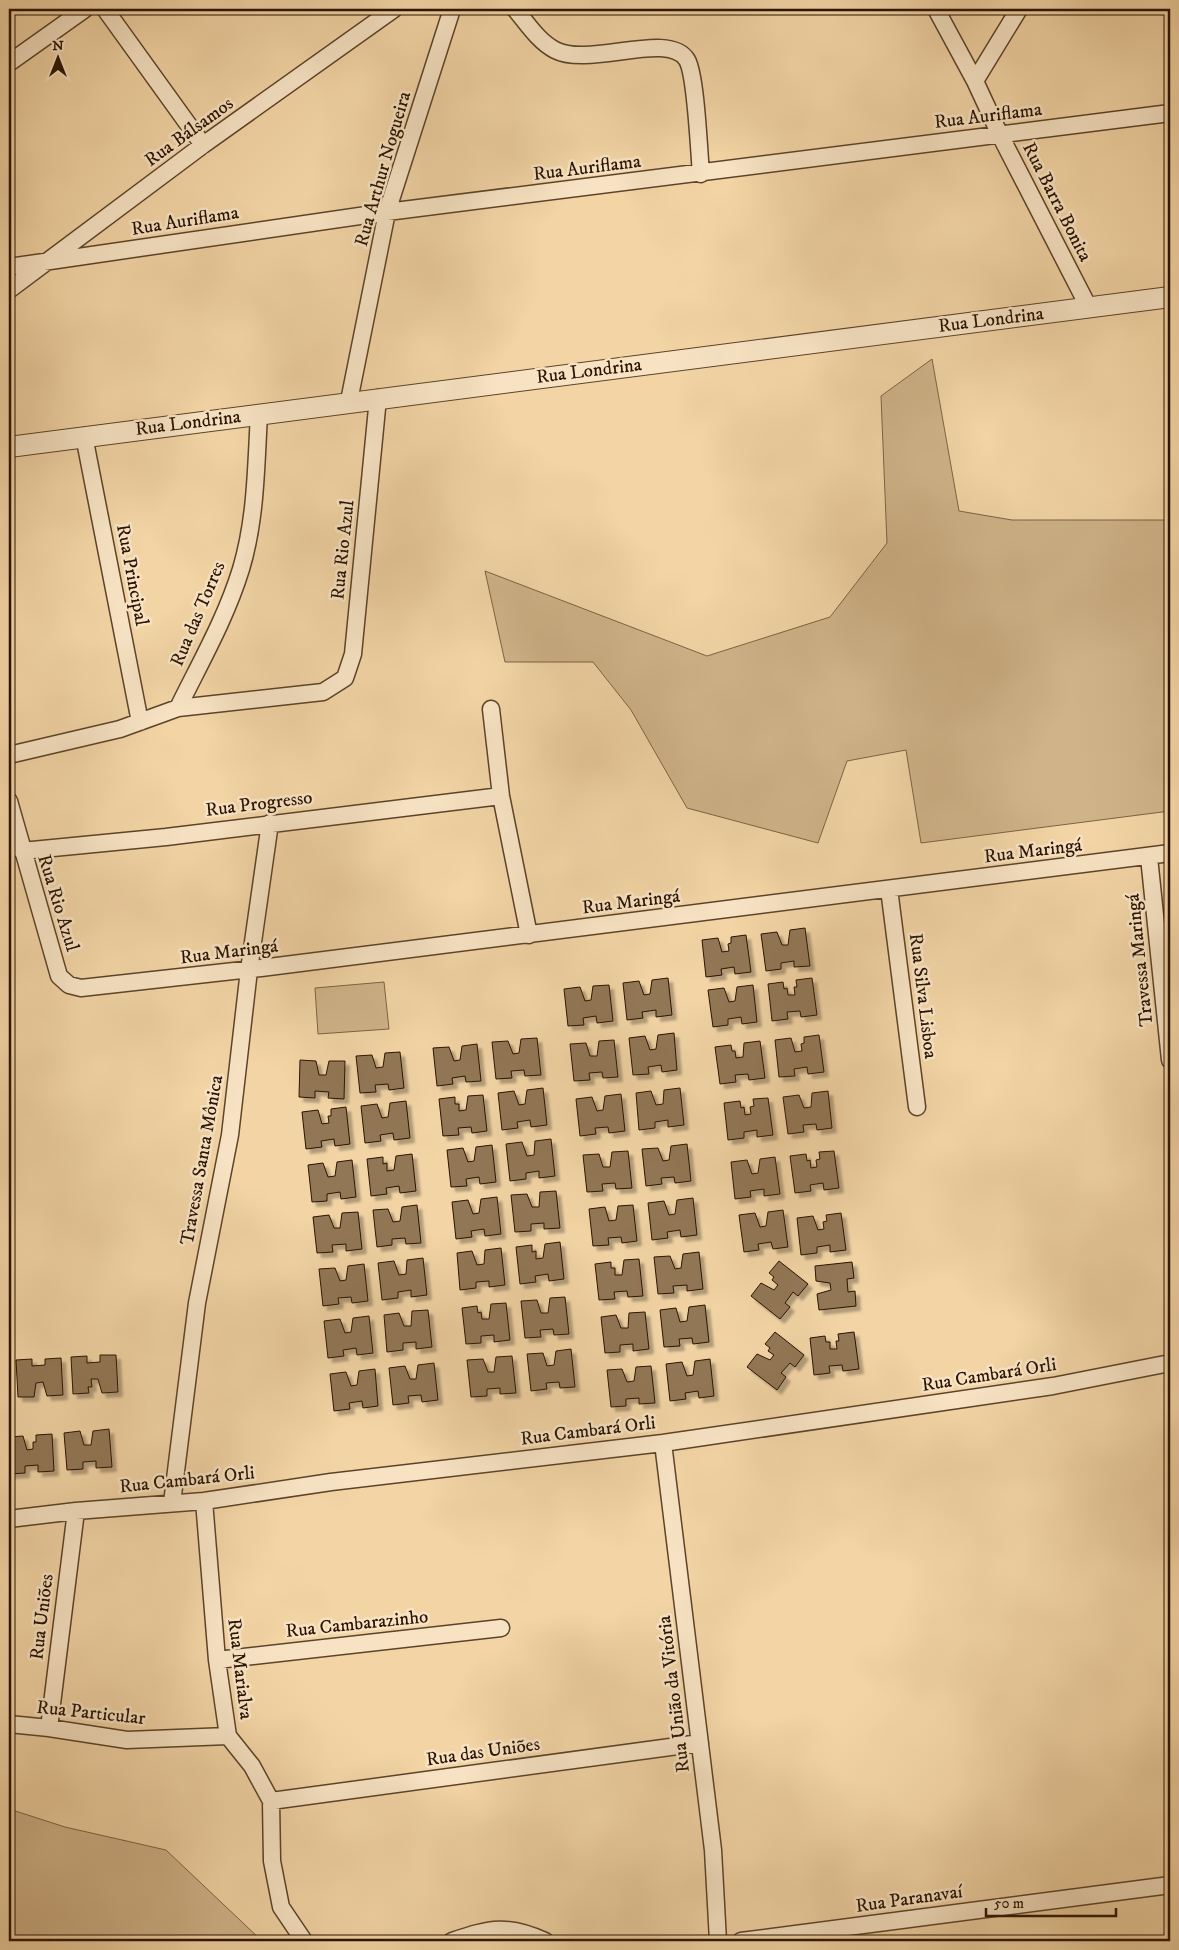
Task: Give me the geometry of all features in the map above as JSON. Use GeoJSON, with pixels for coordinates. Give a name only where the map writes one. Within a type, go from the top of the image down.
{"type":"FeatureCollection","features":[{"type":"Feature","properties":{"kind":"street"},"geometry":{"type":"LineString","coordinates":[[9,63],[85,9]]}},
{"type":"Feature","properties":{"kind":"street"},"geometry":{"type":"LineString","coordinates":[[105,9],[203,145]]}},
{"type":"Feature","properties":{"kind":"street","name":"Rua Bálsamos"},"geometry":{"type":"LineString","coordinates":[[9,290],[203,145],[394,9]]}},
{"type":"Feature","properties":{"kind":"street","name":"Rua Arthur Nogueira"},"geometry":{"type":"LineString","coordinates":[[350,401],[387,212],[452,9]]}},
{"type":"Feature","properties":{"kind":"street"},"geometry":{"type":"LineString","coordinates":[[515,9],[542,41],[555,50],[569,55],[588,56],[655,47],[673,49],[682,53],[688,61],[692,79],[701,174]]}},
{"type":"Feature","properties":{"kind":"street","name":"Rua Barra Bonita"},"geometry":{"type":"LineString","coordinates":[[936,9],[976,81],[1000,135],[1089,308]]}},
{"type":"Feature","properties":{"kind":"street"},"geometry":{"type":"LineString","coordinates":[[976,81],[1019,9]]}},
{"type":"Feature","properties":{"kind":"street","name":"Rua Auriflama"},"geometry":{"type":"LineString","coordinates":[[9,267],[43,264],[387,212],[701,174],[1170,113]]}},
{"type":"Feature","properties":{"kind":"street","name":"Rua Londrina"},"geometry":{"type":"LineString","coordinates":[[9,447],[350,401],[1170,297]]}},
{"type":"Feature","properties":{"kind":"street","name":"Rua Rio Azul"},"geometry":{"type":"LineString","coordinates":[[178,708],[323,692],[345,678],[353,654],[378,398]]}},
{"type":"Feature","properties":{"kind":"street","name":"Rua das Torres"},"geometry":{"type":"LineString","coordinates":[[178,708],[226,608],[241,569],[254,508],[259,414]]}},
{"type":"Feature","properties":{"kind":"street","name":"Rua Principal"},"geometry":{"type":"LineString","coordinates":[[84,436],[140,722]]}},
{"type":"Feature","properties":{"kind":"street"},"geometry":{"type":"LineString","coordinates":[[9,755],[120,729],[178,708]]}},
{"type":"Feature","properties":{"kind":"street"},"geometry":{"type":"LineString","coordinates":[[490,709],[501,796],[529,935]]}},
{"type":"Feature","properties":{"kind":"street","name":"Rua Progresso"},"geometry":{"type":"LineString","coordinates":[[22,851],[166,836],[501,796]]}},
{"type":"Feature","properties":{"kind":"street","name":"Rua Rio Azul"},"geometry":{"type":"LineString","coordinates":[[9,801],[59,976],[68,984],[81,988],[97,988]]}},
{"type":"Feature","properties":{"kind":"street","name":"Travessa Santa Mônica"},"geometry":{"type":"LineString","coordinates":[[172,1504],[197,1303],[230,1135],[249,970],[270,823]]}},
{"type":"Feature","properties":{"kind":"street","name":"Rua Maringá"},"geometry":{"type":"LineString","coordinates":[[97,988],[1170,853]]}},
{"type":"Feature","properties":{"kind":"street","name":"Travessa Maringá"},"geometry":{"type":"LineString","coordinates":[[1149,857],[1170,1060]]}},
{"type":"Feature","properties":{"kind":"street","name":"Rua Silva Lisboa"},"geometry":{"type":"LineString","coordinates":[[889,889],[917,1107]]}},
{"type":"Feature","properties":{"kind":"street","name":"Rua Cambará Orli"},"geometry":{"type":"LineString","coordinates":[[9,1519],[76,1511],[204,1502],[331,1482],[663,1443],[1053,1386],[1170,1364]]}},
{"type":"Feature","properties":{"kind":"street","name":"Rua União da Vitória"},"geometry":{"type":"LineString","coordinates":[[663,1443],[713,1850],[718,1941]]}},
{"type":"Feature","properties":{"kind":"street","name":"Rua Marialva"},"geometry":{"type":"LineString","coordinates":[[204,1502],[217,1660],[228,1736],[252,1766],[271,1801],[272,1861],[281,1907],[304,1941]]}},
{"type":"Feature","properties":{"kind":"street","name":"Rua Uniões"},"geometry":{"type":"LineString","coordinates":[[49,1728],[76,1511]]}},
{"type":"Feature","properties":{"kind":"street","name":"Rua Cambarazinho"},"geometry":{"type":"LineString","coordinates":[[217,1660],[501,1628]]}},
{"type":"Feature","properties":{"kind":"street","name":"Rua Particular"},"geometry":{"type":"LineString","coordinates":[[9,1724],[127,1740],[228,1736]]}},
{"type":"Feature","properties":{"kind":"street","name":"Rua das Uniões"},"geometry":{"type":"LineString","coordinates":[[271,1801],[700,1743]]}},
{"type":"Feature","properties":{"kind":"street","name":"Rua Paranavaí"},"geometry":{"type":"LineString","coordinates":[[741,1941],[1170,1885]]}},
{"type":"Feature","properties":{"kind":"street"},"geometry":{"type":"LineString","coordinates":[[452,1941],[489,1930],[506,1929],[521,1930],[545,1941]]}},
{"type":"Feature","properties":{"kind":"shaded area"},"geometry":{"type":"Polygon","coordinates":[[[932,359],[959,511],[1012,520],[1170,520],[1170,811],[921,843],[906,750],[847,761],[818,843],[687,808],[631,710],[593,662],[505,662],[485,571],[707,656],[830,617],[887,543],[881,396],[932,359]]]}},
{"type":"Feature","properties":{"kind":"shaded area"},"geometry":{"type":"Polygon","coordinates":[[[384,982],[389,1029],[318,1034],[315,988],[384,982]]]}},
{"type":"Feature","properties":{"kind":"shaded area"},"geometry":{"type":"Polygon","coordinates":[[[9,1809],[65,1827],[166,1850],[262,1941],[9,1941],[9,1809]]]}},
{"type":"Feature","properties":{"kind":"building"},"geometry":{"type":"Polygon","coordinates":[[[805,928],[810,966],[794,967],[794,961],[781,963],[781,969],[766,971],[761,934],[777,932],[782,945],[788,945],[790,930],[805,928]]]}},
{"type":"Feature","properties":{"kind":"building"},"geometry":{"type":"Polygon","coordinates":[[[746,935],[751,972],[735,974],[734,967],[721,969],[722,975],[706,977],[702,940],[718,938],[722,952],[729,951],[728,944],[731,943],[731,937],[746,935]]]}},
{"type":"Feature","properties":{"kind":"building"},"geometry":{"type":"Polygon","coordinates":[[[668,978],[672,1015],[656,1017],[656,1010],[642,1012],[643,1018],[627,1020],[623,983],[639,981],[644,995],[650,994],[652,980],[668,978]]]}},
{"type":"Feature","properties":{"kind":"building"},"geometry":{"type":"Polygon","coordinates":[[[812,978],[817,1015],[801,1017],[800,1011],[787,1012],[788,1019],[772,1021],[768,984],[783,982],[784,989],[787,988],[788,995],[795,995],[794,987],[797,987],[796,980],[812,978]]]}},
{"type":"Feature","properties":{"kind":"building"},"geometry":{"type":"Polygon","coordinates":[[[609,985],[613,1021],[597,1023],[596,1016],[583,1018],[584,1025],[568,1026],[564,989],[580,987],[585,1001],[591,1000],[593,986],[609,985]]]}},
{"type":"Feature","properties":{"kind":"building"},"geometry":{"type":"Polygon","coordinates":[[[753,985],[757,1022],[742,1024],[741,1017],[728,1019],[728,1025],[713,1027],[708,990],[724,988],[729,1002],[735,1001],[737,987],[753,985]]]}},
{"type":"Feature","properties":{"kind":"building"},"geometry":{"type":"Polygon","coordinates":[[[674,1033],[677,1070],[662,1072],[661,1065],[648,1067],[649,1074],[633,1075],[629,1038],[645,1036],[650,1050],[656,1049],[658,1035],[674,1033]]]}},
{"type":"Feature","properties":{"kind":"building"},"geometry":{"type":"Polygon","coordinates":[[[819,1035],[824,1072],[808,1074],[807,1067],[794,1069],[795,1076],[779,1077],[775,1040],[791,1038],[795,1052],[802,1051],[801,1044],[804,1043],[804,1037],[819,1035]]]}},
{"type":"Feature","properties":{"kind":"building"},"geometry":{"type":"Polygon","coordinates":[[[537,1038],[541,1075],[525,1076],[524,1070],[511,1071],[512,1078],[496,1079],[492,1042],[508,1041],[513,1054],[519,1053],[521,1039],[537,1038]]]}},
{"type":"Feature","properties":{"kind":"building"},"geometry":{"type":"Polygon","coordinates":[[[614,1040],[618,1077],[603,1078],[602,1072],[589,1073],[590,1080],[574,1081],[570,1044],[586,1043],[590,1056],[597,1056],[599,1041],[614,1040]]]}},
{"type":"Feature","properties":{"kind":"building"},"geometry":{"type":"Polygon","coordinates":[[[760,1041],[765,1078],[749,1080],[748,1074],[735,1075],[736,1082],[720,1084],[715,1047],[731,1045],[732,1051],[735,1051],[736,1058],[743,1057],[744,1043],[760,1041]]]}},
{"type":"Feature","properties":{"kind":"building"},"geometry":{"type":"Polygon","coordinates":[[[477,1044],[481,1081],[466,1082],[465,1076],[452,1078],[453,1084],[437,1086],[433,1048],[449,1047],[454,1061],[460,1060],[462,1046],[477,1044]]]}},
{"type":"Feature","properties":{"kind":"building"},"geometry":{"type":"Polygon","coordinates":[[[400,1052],[404,1088],[389,1090],[388,1084],[375,1085],[376,1092],[360,1093],[356,1056],[372,1055],[376,1068],[383,1067],[385,1053],[400,1052]]]}},
{"type":"Feature","properties":{"kind":"building"},"geometry":{"type":"Polygon","coordinates":[[[300,1060],[316,1061],[319,1075],[326,1075],[329,1061],[345,1061],[344,1099],[328,1098],[329,1092],[315,1091],[315,1098],[299,1097],[300,1060]]]}},
{"type":"Feature","properties":{"kind":"building"},"geometry":{"type":"Polygon","coordinates":[[[543,1088],[547,1125],[531,1127],[530,1120],[517,1122],[518,1128],[502,1130],[498,1093],[514,1091],[519,1105],[525,1104],[527,1090],[543,1088]]]}},
{"type":"Feature","properties":{"kind":"building"},"geometry":{"type":"Polygon","coordinates":[[[680,1088],[684,1125],[668,1127],[668,1120],[655,1122],[655,1128],[639,1130],[636,1093],[651,1091],[656,1105],[663,1104],[664,1090],[680,1088]]]}},
{"type":"Feature","properties":{"kind":"building"},"geometry":{"type":"Polygon","coordinates":[[[828,1091],[832,1128],[817,1130],[816,1124],[803,1125],[804,1132],[788,1134],[783,1097],[799,1095],[804,1108],[811,1107],[812,1093],[828,1091]]]}},
{"type":"Feature","properties":{"kind":"building"},"geometry":{"type":"Polygon","coordinates":[[[621,1094],[625,1131],[609,1133],[608,1127],[595,1128],[596,1134],[580,1136],[576,1099],[592,1097],[597,1111],[603,1110],[605,1096],[621,1094]]]}},
{"type":"Feature","properties":{"kind":"building"},"geometry":{"type":"Polygon","coordinates":[[[483,1095],[487,1131],[472,1133],[471,1127],[458,1128],[459,1135],[443,1136],[439,1099],[455,1097],[455,1104],[459,1104],[459,1111],[466,1110],[468,1096],[483,1095]]]}},
{"type":"Feature","properties":{"kind":"building"},"geometry":{"type":"Polygon","coordinates":[[[768,1098],[773,1135],[757,1137],[757,1130],[744,1132],[744,1138],[728,1140],[724,1103],[740,1101],[741,1108],[744,1107],[745,1115],[751,1114],[750,1107],[754,1106],[753,1099],[768,1098]]]}},
{"type":"Feature","properties":{"kind":"building"},"geometry":{"type":"Polygon","coordinates":[[[406,1101],[410,1138],[394,1140],[393,1133],[380,1135],[381,1141],[365,1143],[361,1106],[377,1104],[382,1118],[388,1117],[390,1103],[406,1101]]]}},
{"type":"Feature","properties":{"kind":"building"},"geometry":{"type":"Polygon","coordinates":[[[346,1107],[350,1144],[335,1146],[334,1139],[321,1141],[322,1147],[306,1149],[302,1112],[318,1110],[322,1124],[329,1123],[328,1116],[331,1116],[331,1109],[346,1107]]]}},
{"type":"Feature","properties":{"kind":"building"},"geometry":{"type":"Polygon","coordinates":[[[551,1139],[555,1176],[539,1178],[539,1171],[526,1173],[526,1179],[510,1181],[506,1144],[522,1142],[527,1156],[534,1155],[535,1141],[551,1139]]]}},
{"type":"Feature","properties":{"kind":"building"},"geometry":{"type":"Polygon","coordinates":[[[687,1144],[691,1181],[675,1183],[674,1177],[661,1178],[662,1184],[646,1186],[642,1149],[658,1148],[663,1161],[669,1160],[671,1146],[687,1144]]]}},
{"type":"Feature","properties":{"kind":"building"},"geometry":{"type":"Polygon","coordinates":[[[492,1145],[496,1182],[480,1184],[479,1177],[466,1179],[467,1186],[451,1187],[447,1150],[463,1148],[468,1162],[474,1161],[476,1147],[492,1145]]]}},
{"type":"Feature","properties":{"kind":"building"},"geometry":{"type":"Polygon","coordinates":[[[628,1151],[632,1188],[616,1189],[615,1183],[602,1184],[603,1191],[587,1192],[583,1155],[599,1154],[603,1167],[610,1167],[612,1152],[628,1151]]]}},
{"type":"Feature","properties":{"kind":"building"},"geometry":{"type":"Polygon","coordinates":[[[834,1151],[839,1188],[824,1190],[823,1183],[810,1185],[811,1191],[795,1193],[790,1156],[806,1154],[807,1161],[810,1160],[811,1168],[817,1167],[816,1160],[820,1159],[819,1152],[834,1151]]]}},
{"type":"Feature","properties":{"kind":"building"},"geometry":{"type":"Polygon","coordinates":[[[412,1154],[416,1191],[400,1193],[399,1186],[386,1188],[387,1194],[371,1196],[367,1159],[383,1157],[383,1164],[387,1163],[387,1171],[394,1170],[396,1156],[412,1154]]]}},
{"type":"Feature","properties":{"kind":"building"},"geometry":{"type":"Polygon","coordinates":[[[775,1157],[780,1194],[764,1196],[764,1189],[750,1191],[751,1197],[735,1199],[731,1162],[747,1160],[752,1174],[758,1173],[760,1159],[775,1157]]]}},
{"type":"Feature","properties":{"kind":"building"},"geometry":{"type":"Polygon","coordinates":[[[352,1160],[356,1197],[341,1199],[340,1192],[327,1194],[327,1201],[312,1202],[308,1165],[323,1163],[328,1177],[335,1176],[337,1162],[352,1160]]]}},
{"type":"Feature","properties":{"kind":"building"},"geometry":{"type":"Polygon","coordinates":[[[556,1191],[560,1228],[544,1229],[544,1223],[531,1224],[531,1231],[515,1232],[511,1195],[527,1194],[532,1207],[539,1207],[540,1192],[556,1191]]]}},
{"type":"Feature","properties":{"kind":"building"},"geometry":{"type":"Polygon","coordinates":[[[497,1197],[501,1234],[485,1236],[484,1229],[471,1231],[472,1237],[456,1239],[452,1202],[468,1200],[473,1214],[479,1213],[481,1199],[497,1197]]]}},
{"type":"Feature","properties":{"kind":"building"},"geometry":{"type":"Polygon","coordinates":[[[693,1198],[697,1235],[681,1237],[680,1230],[667,1232],[668,1238],[652,1240],[648,1203],[664,1201],[669,1215],[675,1214],[677,1200],[693,1198]]]}},
{"type":"Feature","properties":{"kind":"building"},"geometry":{"type":"Polygon","coordinates":[[[417,1205],[421,1243],[406,1244],[405,1238],[392,1239],[392,1245],[377,1247],[373,1210],[388,1209],[393,1222],[400,1221],[402,1207],[417,1205]]]}},
{"type":"Feature","properties":{"kind":"building"},"geometry":{"type":"Polygon","coordinates":[[[633,1205],[637,1241],[622,1243],[621,1237],[608,1238],[609,1245],[593,1246],[589,1209],[605,1207],[609,1221],[616,1220],[618,1206],[633,1205]]]}},
{"type":"Feature","properties":{"kind":"building"},"geometry":{"type":"Polygon","coordinates":[[[783,1210],[788,1247],[773,1249],[771,1242],[758,1244],[759,1250],[744,1252],[739,1215],[755,1213],[760,1227],[766,1226],[768,1212],[783,1210]]]}},
{"type":"Feature","properties":{"kind":"building"},"geometry":{"type":"Polygon","coordinates":[[[358,1212],[362,1249],[346,1251],[346,1244],[332,1245],[333,1252],[317,1253],[313,1217],[329,1215],[334,1228],[340,1228],[342,1213],[358,1212]]]}},
{"type":"Feature","properties":{"kind":"building"},"geometry":{"type":"Polygon","coordinates":[[[841,1213],[846,1250],[830,1252],[830,1245],[817,1247],[817,1253],[801,1255],[797,1218],[813,1216],[818,1230],[824,1229],[823,1222],[827,1221],[826,1215],[841,1213]]]}},
{"type":"Feature","properties":{"kind":"building"},"geometry":{"type":"Polygon","coordinates":[[[560,1242],[564,1279],[549,1281],[548,1274],[535,1276],[536,1282],[520,1284],[516,1247],[532,1245],[532,1252],[536,1251],[536,1259],[543,1258],[545,1244],[560,1242]]]}},
{"type":"Feature","properties":{"kind":"building"},"geometry":{"type":"Polygon","coordinates":[[[501,1248],[505,1285],[489,1287],[489,1281],[476,1282],[476,1288],[460,1290],[457,1253],[472,1251],[477,1265],[484,1264],[485,1250],[501,1248]]]}},
{"type":"Feature","properties":{"kind":"building"},"geometry":{"type":"Polygon","coordinates":[[[699,1252],[703,1289],[687,1291],[687,1285],[673,1286],[674,1293],[658,1294],[654,1257],[670,1256],[675,1269],[681,1268],[683,1254],[699,1252]]]}},
{"type":"Feature","properties":{"kind":"building"},"geometry":{"type":"Polygon","coordinates":[[[423,1258],[427,1295],[411,1297],[411,1290],[398,1292],[398,1298],[382,1300],[378,1263],[394,1261],[399,1275],[406,1274],[407,1260],[423,1258]]]}},
{"type":"Feature","properties":{"kind":"building"},"geometry":{"type":"Polygon","coordinates":[[[639,1259],[643,1296],[628,1297],[627,1291],[614,1292],[615,1299],[599,1300],[595,1264],[611,1262],[611,1268],[615,1268],[615,1275],[622,1275],[624,1260],[639,1259]]]}},
{"type":"Feature","properties":{"kind":"building"},"geometry":{"type":"Polygon","coordinates":[[[779,1261],[808,1284],[798,1296],[793,1292],[785,1303],[790,1307],[780,1319],[751,1296],[761,1283],[774,1290],[778,1285],[772,1280],[774,1277],[769,1273],[779,1261]]]}},
{"type":"Feature","properties":{"kind":"building"},"geometry":{"type":"Polygon","coordinates":[[[852,1262],[854,1278],[847,1279],[848,1292],[855,1291],[856,1306],[819,1310],[817,1294],[831,1290],[830,1283],[816,1281],[815,1266],[852,1262]]]}},
{"type":"Feature","properties":{"kind":"building"},"geometry":{"type":"Polygon","coordinates":[[[364,1264],[368,1301],[352,1303],[351,1297],[338,1298],[339,1304],[323,1306],[319,1269],[335,1268],[340,1281],[346,1280],[348,1266],[364,1264]]]}},
{"type":"Feature","properties":{"kind":"building"},"geometry":{"type":"Polygon","coordinates":[[[565,1297],[569,1334],[554,1335],[553,1329],[540,1330],[541,1337],[525,1338],[521,1301],[537,1300],[541,1313],[548,1313],[550,1298],[565,1297]]]}},
{"type":"Feature","properties":{"kind":"building"},"geometry":{"type":"Polygon","coordinates":[[[506,1303],[510,1340],[494,1342],[494,1335],[481,1336],[481,1343],[466,1344],[462,1308],[477,1306],[478,1313],[481,1312],[482,1319],[489,1319],[491,1304],[506,1303]]]}},
{"type":"Feature","properties":{"kind":"building"},"geometry":{"type":"Polygon","coordinates":[[[705,1305],[709,1342],[693,1344],[692,1338],[679,1339],[680,1346],[664,1347],[660,1310],[676,1308],[680,1322],[687,1321],[689,1307],[705,1305]]]}},
{"type":"Feature","properties":{"kind":"building"},"geometry":{"type":"Polygon","coordinates":[[[428,1310],[432,1347],[416,1349],[416,1342],[403,1343],[403,1350],[387,1352],[384,1315],[399,1313],[404,1326],[411,1326],[412,1311],[428,1310]]]}},
{"type":"Feature","properties":{"kind":"building"},"geometry":{"type":"Polygon","coordinates":[[[645,1312],[649,1349],[633,1351],[633,1344],[620,1345],[620,1352],[605,1353],[601,1317],[616,1315],[621,1328],[628,1328],[629,1313],[645,1312]]]}},
{"type":"Feature","properties":{"kind":"building"},"geometry":{"type":"Polygon","coordinates":[[[369,1316],[373,1353],[357,1355],[356,1348],[343,1350],[344,1356],[328,1358],[324,1321],[340,1319],[345,1333],[351,1332],[353,1318],[369,1316]]]}},
{"type":"Feature","properties":{"kind":"building"},"geometry":{"type":"Polygon","coordinates":[[[775,1332],[804,1355],[795,1367],[790,1363],[781,1373],[786,1377],[777,1390],[747,1367],[757,1354],[770,1360],[774,1355],[768,1351],[770,1348],[765,1344],[775,1332]]]}},
{"type":"Feature","properties":{"kind":"building"},"geometry":{"type":"Polygon","coordinates":[[[854,1332],[859,1369],[843,1371],[842,1365],[829,1366],[830,1373],[814,1375],[810,1338],[825,1336],[826,1342],[830,1342],[830,1349],[837,1349],[836,1341],[839,1341],[838,1334],[854,1332]]]}},
{"type":"Feature","properties":{"kind":"building"},"geometry":{"type":"Polygon","coordinates":[[[571,1349],[575,1387],[560,1388],[559,1382],[546,1383],[547,1389],[531,1391],[527,1354],[543,1353],[547,1366],[554,1365],[556,1351],[571,1349]]]}},
{"type":"Feature","properties":{"kind":"building"},"geometry":{"type":"Polygon","coordinates":[[[100,1355],[116,1355],[118,1392],[102,1393],[98,1379],[91,1379],[92,1387],[88,1387],[89,1393],[73,1394],[71,1357],[87,1356],[87,1363],[100,1362],[100,1355]]]}},
{"type":"Feature","properties":{"kind":"building"},"geometry":{"type":"Polygon","coordinates":[[[512,1356],[516,1393],[500,1394],[500,1388],[487,1389],[487,1396],[471,1397],[467,1360],[483,1359],[488,1372],[494,1372],[496,1357],[512,1356]]]}},
{"type":"Feature","properties":{"kind":"building"},"geometry":{"type":"Polygon","coordinates":[[[61,1358],[63,1395],[47,1396],[43,1382],[36,1383],[34,1397],[18,1397],[16,1360],[32,1359],[32,1366],[45,1365],[45,1359],[61,1358]]]}},
{"type":"Feature","properties":{"kind":"building"},"geometry":{"type":"Polygon","coordinates":[[[710,1359],[714,1396],[699,1398],[698,1391],[685,1393],[686,1399],[670,1401],[666,1364],[682,1362],[687,1376],[693,1375],[695,1361],[710,1359]]]}},
{"type":"Feature","properties":{"kind":"building"},"geometry":{"type":"Polygon","coordinates":[[[434,1363],[438,1400],[422,1402],[421,1395],[408,1396],[409,1403],[393,1405],[389,1368],[405,1366],[410,1379],[416,1379],[418,1365],[434,1363]]]}},
{"type":"Feature","properties":{"kind":"building"},"geometry":{"type":"Polygon","coordinates":[[[651,1366],[655,1403],[639,1404],[639,1398],[626,1399],[626,1406],[611,1407],[607,1370],[622,1369],[627,1382],[634,1381],[636,1367],[651,1366]]]}},
{"type":"Feature","properties":{"kind":"building"},"geometry":{"type":"Polygon","coordinates":[[[375,1369],[378,1406],[363,1408],[362,1401],[349,1403],[350,1409],[334,1411],[330,1374],[346,1372],[351,1386],[357,1385],[359,1371],[375,1369]]]}},
{"type":"Feature","properties":{"kind":"building"},"geometry":{"type":"Polygon","coordinates":[[[109,1429],[112,1467],[96,1468],[96,1461],[83,1462],[83,1469],[67,1470],[64,1433],[80,1431],[84,1445],[91,1445],[93,1431],[109,1429]]]}},
{"type":"Feature","properties":{"kind":"building"},"geometry":{"type":"Polygon","coordinates":[[[52,1434],[54,1471],[38,1472],[38,1465],[25,1466],[25,1473],[10,1474],[9,1437],[23,1436],[27,1450],[33,1449],[36,1435],[52,1434]]]}}]}
